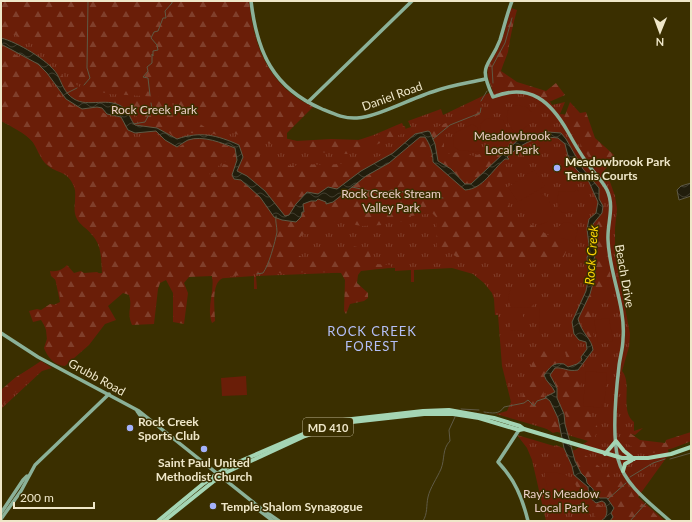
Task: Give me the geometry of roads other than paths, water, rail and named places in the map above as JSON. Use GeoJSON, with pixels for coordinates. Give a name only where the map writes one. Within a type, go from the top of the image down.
{"type":"FeatureCollection","features":[{"type":"Feature","properties":{"kind":"main road","name":"MD 410"},"geometry":{"type":"LineString","coordinates":[[158,521],[240,461],[317,428],[358,417],[423,411],[458,411],[494,418],[520,426],[519,430]]}},
{"type":"Feature","properties":{"kind":"main road","name":"MD 410"},"geometry":{"type":"LineString","coordinates":[[164,521],[219,475],[316,432],[354,421],[453,414],[479,418],[605,454],[635,459],[671,454],[691,447]]}},
{"type":"Feature","properties":{"kind":"main road"},"geometry":{"type":"LineString","coordinates":[[605,454],[616,441],[635,459],[625,464],[623,471]]}},
{"type":"Feature","properties":{"kind":"street","name":"Daniel Road"},"geometry":{"type":"LineString","coordinates":[[251,1],[256,34],[267,61],[281,81],[294,93],[308,102],[344,117],[361,118],[436,90],[485,78]]}},
{"type":"Feature","properties":{"kind":"street"},"geometry":{"type":"LineString","coordinates":[[308,102],[412,1]]}},
{"type":"Feature","properties":{"kind":"street"},"geometry":{"type":"LineString","coordinates":[[485,78],[488,60],[499,41],[512,1]]}},
{"type":"Feature","properties":{"kind":"street","name":"Beach Drive"},"geometry":{"type":"LineString","coordinates":[[485,78],[493,97],[506,92],[521,92],[535,96],[549,104],[559,116],[587,163],[607,190],[611,210],[609,247],[624,334],[618,373],[616,441],[618,457],[623,471],[639,492],[670,521]]}},
{"type":"Feature","properties":{"kind":"street","name":"Grubb Road"},"geometry":{"type":"LineString","coordinates":[[1,333],[47,361],[109,394],[137,411],[142,418],[146,418],[279,521]]}},
{"type":"Feature","properties":{"kind":"street"},"geometry":{"type":"LineString","coordinates":[[1,519],[21,491],[28,476],[43,456],[109,394]]}},
{"type":"Feature","properties":{"kind":"street"},"geometry":{"type":"LineString","coordinates":[[519,430],[498,462],[515,484],[522,500],[528,521]]}},
{"type":"Feature","properties":{"kind":"street"},"geometry":{"type":"LineString","coordinates":[[1,512],[23,480],[28,476]]}},
{"type":"Feature","properties":{"kind":"street","name":"Grubb Road"},"geometry":{"type":"LineString","coordinates":[[259,507],[260,511],[273,521]]}},
{"type":"Feature","properties":{"kind":"water","name":"Rock Creek"},"geometry":{"type":"Polygon","coordinates":[[[1,38],[23,47],[47,63],[57,74],[66,91],[74,99],[86,103],[105,102],[118,105],[126,110],[135,125],[157,128],[177,139],[193,135],[208,135],[239,145],[243,157],[237,171],[247,176],[265,191],[285,216],[289,215],[296,204],[307,192],[318,194],[328,187],[337,189],[361,171],[393,153],[415,134],[428,131],[430,132],[435,144],[438,161],[451,169],[465,184],[471,184],[520,138],[548,132],[561,133],[583,169],[599,188],[599,199],[603,206],[602,213],[593,224],[592,233],[596,248],[594,260],[595,276],[590,294],[578,319],[582,329],[591,343],[593,350],[578,370],[555,368],[550,375],[557,388],[557,398],[564,414],[565,424],[575,461],[581,473],[586,478],[587,483],[593,489],[594,495],[600,498],[607,498],[614,508],[611,513],[613,517],[610,521],[601,521],[607,513],[605,503],[602,501],[596,503],[590,496],[588,487],[574,475],[572,466],[564,448],[558,418],[550,401],[545,397],[555,392],[544,375],[550,368],[557,364],[564,364],[568,367],[577,364],[582,360],[581,357],[587,349],[586,342],[579,340],[574,334],[572,322],[586,291],[589,275],[587,257],[590,253],[587,229],[589,219],[596,213],[598,202],[589,182],[576,169],[568,156],[565,144],[558,138],[550,137],[537,139],[524,144],[507,157],[509,159],[505,159],[500,163],[482,183],[471,189],[465,190],[433,162],[432,152],[425,137],[420,137],[389,163],[366,176],[333,202],[326,204],[326,202],[318,199],[316,201],[311,201],[303,204],[304,212],[302,212],[301,217],[296,222],[282,220],[274,217],[260,197],[241,180],[234,179],[232,175],[237,160],[235,148],[212,140],[200,138],[188,140],[177,147],[165,140],[156,131],[135,133],[128,130],[121,117],[107,114],[102,108],[97,107],[82,109],[66,99],[47,73],[38,64],[1,44],[1,38]]]}},
{"type":"Feature","properties":{"kind":"water"},"geometry":{"type":"Polygon","coordinates":[[[691,183],[691,196],[679,200],[677,190],[681,186],[691,183]]]}},
{"type":"Feature","properties":{"kind":"waterway"},"geometry":{"type":"LineString","coordinates":[[84,85],[90,78],[87,68],[88,1]]}},
{"type":"Feature","properties":{"kind":"waterway"},"geometry":{"type":"LineString","coordinates":[[150,95],[148,78],[143,77],[148,71],[147,67],[152,63],[153,51],[158,50],[157,45],[151,38],[154,32],[158,31],[163,18],[166,18],[165,11],[172,1]]}},
{"type":"Feature","properties":{"kind":"waterway"},"geometry":{"type":"LineString","coordinates":[[493,83],[492,67],[505,43],[512,18]]}},
{"type":"Feature","properties":{"kind":"waterway"},"geometry":{"type":"LineString","coordinates":[[67,93],[77,88]]}},
{"type":"Feature","properties":{"kind":"waterway"},"geometry":{"type":"LineString","coordinates":[[481,101],[487,91]]}},
{"type":"Feature","properties":{"kind":"waterway"},"geometry":{"type":"LineString","coordinates":[[133,124],[145,122],[152,109],[151,103]]}},
{"type":"Feature","properties":{"kind":"waterway"},"geometry":{"type":"LineString","coordinates":[[433,139],[450,125],[480,113],[481,108]]}},
{"type":"Feature","properties":{"kind":"waterway"},"geometry":{"type":"LineString","coordinates":[[352,187],[374,192],[382,196],[391,190],[443,198]]}},
{"type":"Feature","properties":{"kind":"waterway"},"geometry":{"type":"LineString","coordinates":[[257,274],[263,273],[272,253],[277,232],[276,216]]}},
{"type":"Feature","properties":{"kind":"waterway"},"geometry":{"type":"LineString","coordinates":[[484,412],[498,412],[504,407],[524,403],[528,400],[534,406],[537,401],[546,398]]}},
{"type":"Feature","properties":{"kind":"waterway"},"geometry":{"type":"LineString","coordinates":[[461,409],[479,410]]}},
{"type":"Feature","properties":{"kind":"waterway"},"geometry":{"type":"LineString","coordinates":[[423,521],[425,518],[427,500],[441,469],[446,447],[450,441],[449,430],[455,417]]}},
{"type":"Feature","properties":{"kind":"waterway"},"geometry":{"type":"LineString","coordinates":[[670,459],[691,453]]}},
{"type":"Feature","properties":{"kind":"waterway"},"geometry":{"type":"LineString","coordinates":[[630,477],[653,463],[665,459]]}},
{"type":"Feature","properties":{"kind":"waterway"},"geometry":{"type":"LineString","coordinates":[[608,499],[626,483]]}},
{"type":"Feature","properties":{"kind":"waterway"},"geometry":{"type":"LineString","coordinates":[[630,521],[646,503]]}},
{"type":"Feature","properties":{"kind":"place","name":"Meadowbrook Park Tennis Courts"},"geometry":{"type":"Point","coordinates":[557,168]}},
{"type":"Feature","properties":{"kind":"place","name":"Rock Creek Sports Club"},"geometry":{"type":"Point","coordinates":[130,428]}},
{"type":"Feature","properties":{"kind":"place","name":"Saint Paul United Methodist Church"},"geometry":{"type":"Point","coordinates":[204,449]}},
{"type":"Feature","properties":{"kind":"place","name":"Temple Shalom Synagogue"},"geometry":{"type":"Point","coordinates":[213,506]}},
{"type":"Feature","properties":{"kind":"district","name":"ROCK CREEK FOREST"},"geometry":{"type":"Point","coordinates":[372,338]}},
{"type":"Feature","properties":{"kind":"park label","name":"Rock Creek Park"},"geometry":{"type":"Point","coordinates":[154,109]}},
{"type":"Feature","properties":{"kind":"park label","name":"Meadowbrook Local Park"},"geometry":{"type":"Point","coordinates":[512,142]}},
{"type":"Feature","properties":{"kind":"park label","name":"Rock Creek Stream Valley Park"},"geometry":{"type":"Point","coordinates":[391,200]}},
{"type":"Feature","properties":{"kind":"park label","name":"Ray's Meadow Local Park"},"geometry":{"type":"Point","coordinates":[561,500]}}]}
